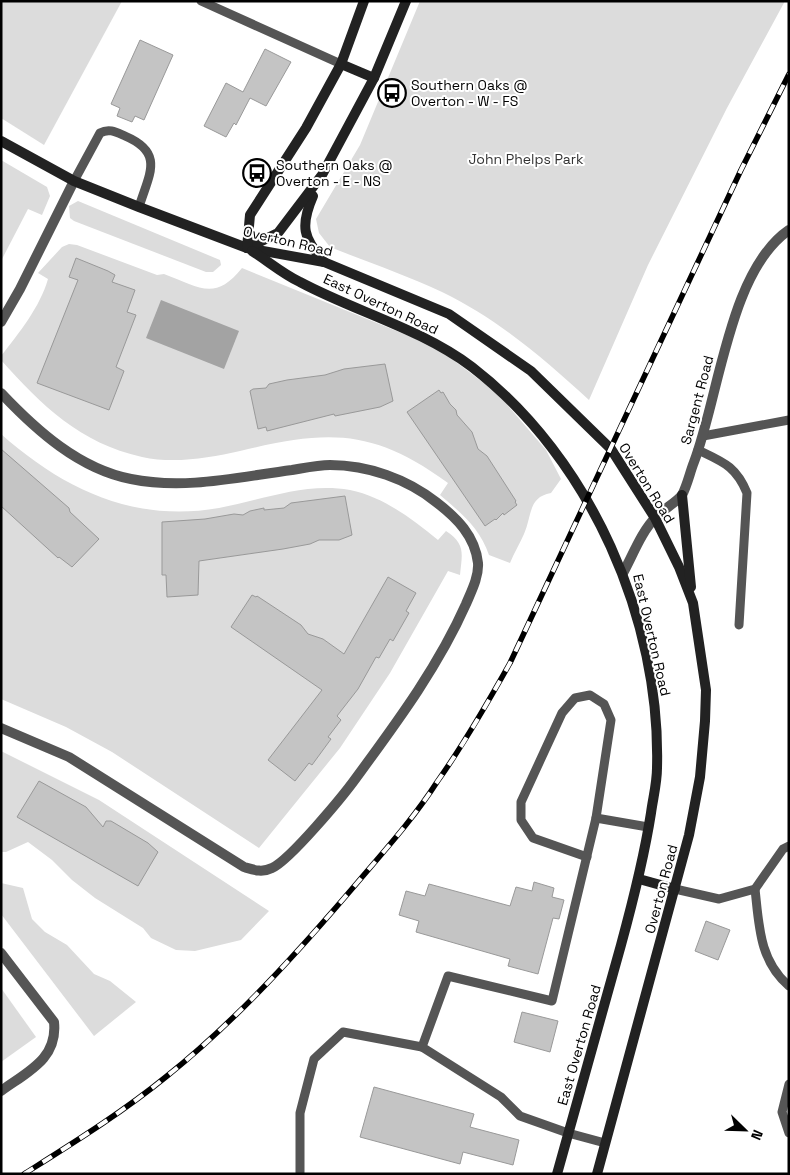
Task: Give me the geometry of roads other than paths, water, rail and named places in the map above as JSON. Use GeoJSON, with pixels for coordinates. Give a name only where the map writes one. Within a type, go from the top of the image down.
{"type":"FeatureCollection","features":[{"type":"Feature","properties":{"kind":"street"},"geometry":{"type":"LineString","coordinates":[[248,248],[250,215],[306,128],[340,64],[364,1]]}},
{"type":"Feature","properties":{"kind":"street"},"geometry":{"type":"LineString","coordinates":[[324,262],[309,245],[304,227],[308,208],[322,174],[374,78],[406,1]]}},
{"type":"Feature","properties":{"kind":"street"},"geometry":{"type":"LineString","coordinates":[[340,64],[374,78]]}},
{"type":"Feature","properties":{"kind":"street","name":"Overton Road"},"geometry":{"type":"LineString","coordinates":[[1,141],[74,181],[139,207],[248,248],[324,262],[394,289],[450,314],[530,371],[611,449],[654,518],[679,567],[693,603],[706,690],[705,721],[700,777],[676,889],[597,1174]]}},
{"type":"Feature","properties":{"kind":"street"},"geometry":{"type":"LineString","coordinates":[[248,248],[278,233],[322,174]]}},
{"type":"Feature","properties":{"kind":"street"},"geometry":{"type":"LineString","coordinates":[[1,322],[20,289],[74,181]]}},
{"type":"Feature","properties":{"kind":"street","name":"Sargent Road"},"geometry":{"type":"LineString","coordinates":[[682,495],[703,436],[729,332],[757,264],[775,239],[789,230]]}},
{"type":"Feature","properties":{"kind":"street","name":"East Overton Road"},"geometry":{"type":"LineString","coordinates":[[248,248],[299,282],[403,327],[440,346],[472,367],[516,407],[568,468],[588,501],[624,573],[653,694],[657,771],[639,880],[557,1174]]}},
{"type":"Feature","properties":{"kind":"street"},"geometry":{"type":"LineString","coordinates":[[1,393],[47,437],[83,460],[114,475],[131,479],[182,484],[330,465],[362,468],[398,479],[426,494],[450,513],[468,532],[478,566],[474,586],[452,636],[405,711],[344,795],[285,858],[272,868],[259,871],[244,867],[68,757],[1,728]]}},
{"type":"Feature","properties":{"kind":"street"},"geometry":{"type":"LineString","coordinates":[[624,573],[640,539],[654,518],[682,495]]}},
{"type":"Feature","properties":{"kind":"street"},"geometry":{"type":"LineString","coordinates":[[682,495],[693,603]]}},
{"type":"Feature","properties":{"kind":"street"},"geometry":{"type":"LineString","coordinates":[[639,880],[676,889]]}},
{"type":"Feature","properties":{"kind":"street"},"geometry":{"type":"LineString","coordinates":[[1,953],[54,1022],[55,1036],[50,1051],[39,1063],[1,1091]]}},
{"type":"Feature","properties":{"kind":"lane"},"geometry":{"type":"LineString","coordinates":[[201,1],[340,64]]}},
{"type":"Feature","properties":{"kind":"lane"},"geometry":{"type":"LineString","coordinates":[[74,181],[100,133],[105,130],[112,130],[142,145],[151,155],[150,169],[139,207]]}},
{"type":"Feature","properties":{"kind":"lane"},"geometry":{"type":"LineString","coordinates":[[703,436],[789,420]]}},
{"type":"Feature","properties":{"kind":"lane"},"geometry":{"type":"LineString","coordinates":[[698,450],[730,466],[741,478],[748,493],[740,625]]}},
{"type":"Feature","properties":{"kind":"lane"},"geometry":{"type":"LineString","coordinates":[[422,1047],[448,976],[552,1002],[587,857],[596,818],[612,720],[604,704],[590,695],[575,698],[562,713],[521,802],[521,820],[533,838],[587,857]]}},
{"type":"Feature","properties":{"kind":"lane"},"geometry":{"type":"LineString","coordinates":[[596,818],[648,827]]}},
{"type":"Feature","properties":{"kind":"lane"},"geometry":{"type":"LineString","coordinates":[[676,889],[719,899],[755,889],[782,849],[789,846]]}},
{"type":"Feature","properties":{"kind":"lane"},"geometry":{"type":"LineString","coordinates":[[755,889],[762,947],[780,979],[789,986]]}},
{"type":"Feature","properties":{"kind":"lane"},"geometry":{"type":"LineString","coordinates":[[300,1174],[300,1113],[314,1060],[343,1032],[422,1047],[501,1097],[520,1116],[568,1134],[605,1144]]}},
{"type":"Feature","properties":{"kind":"lane"},"geometry":{"type":"LineString","coordinates":[[789,1084],[782,1112],[789,1133]]}},
{"type":"Feature","properties":{"kind":"railway"},"geometry":{"type":"LineString","coordinates":[[24,1174],[133,1102],[193,1054],[243,1008],[313,934],[389,846],[447,768],[510,663],[741,170],[789,74]]}},
{"type":"Feature","properties":{"kind":"place","name":"Southern Oaks @ Overton - W - FS"},"geometry":{"type":"Point","coordinates":[392,93]}},
{"type":"Feature","properties":{"kind":"place","name":"Southern Oaks @ Overton - E - NS"},"geometry":{"type":"Point","coordinates":[257,173]}},
{"type":"Feature","properties":{"kind":"park label","name":"John Phelps Park"},"geometry":{"type":"Point","coordinates":[526,159]}}]}
